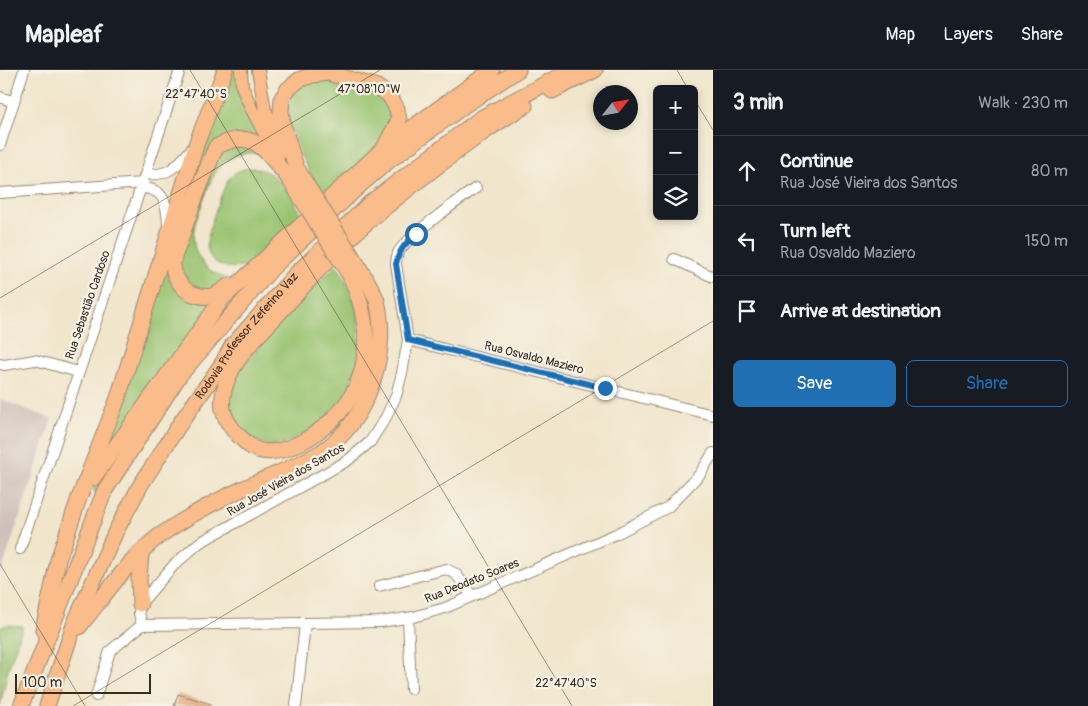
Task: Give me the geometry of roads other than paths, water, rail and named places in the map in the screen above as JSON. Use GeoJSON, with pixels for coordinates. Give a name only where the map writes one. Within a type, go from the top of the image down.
{"type":"FeatureCollection","features":[{"type":"Feature","properties":{"kind":"highway"},"geometry":{"type":"LineString","coordinates":[[32,678],[58,560],[79,498],[118,398],[197,142],[225,70]]}},
{"type":"Feature","properties":{"kind":"highway"},"geometry":{"type":"LineString","coordinates":[[79,498],[223,298],[384,148],[492,70]]}},
{"type":"Feature","properties":{"kind":"highway","name":"Rodovia Professor Zeferino Vaz"},"geometry":{"type":"LineString","coordinates":[[21,706],[106,490],[179,376],[273,267],[359,186],[386,163],[518,70]]}},
{"type":"Feature","properties":{"kind":"highway","name":"Rodovia Professor Zeferino Vaz"},"geometry":{"type":"LineString","coordinates":[[47,706],[68,640],[116,531],[140,486],[180,422],[222,364],[232,346],[295,275],[370,203],[481,118],[571,70]]}},
{"type":"Feature","properties":{"kind":"highway"},"geometry":{"type":"LineString","coordinates":[[353,269],[367,338],[363,363],[355,389],[341,411],[319,432],[298,445],[276,451],[262,452],[248,445],[227,422],[222,410],[222,397],[230,375],[242,355],[310,278],[360,229],[468,143],[506,117],[596,70]]}},
{"type":"Feature","properties":{"kind":"highway"},"geometry":{"type":"LineString","coordinates":[[298,182],[281,111],[282,98],[288,89],[299,80],[312,75],[330,73],[377,86],[389,96],[397,109],[399,120],[384,148]]}},
{"type":"Feature","properties":{"kind":"highway"},"geometry":{"type":"LineString","coordinates":[[68,640],[116,581],[158,537],[192,515],[322,451],[351,426],[375,378],[381,340],[376,300],[353,269],[298,182],[266,150],[252,140],[232,140],[216,147],[192,205],[173,262],[175,274],[180,283],[189,292],[204,297],[216,296],[251,268],[258,265]]}},
{"type":"Feature","properties":{"kind":"highway"},"geometry":{"type":"LineString","coordinates":[[140,604],[141,554]]}},
{"type":"Feature","properties":{"kind":"main road"},"geometry":{"type":"LineString","coordinates":[[241,70],[242,86],[264,134],[298,182]]}},
{"type":"Feature","properties":{"kind":"main road"},"geometry":{"type":"LineString","coordinates":[[258,70],[265,110],[298,182]]}},
{"type":"Feature","properties":{"kind":"street"},"geometry":{"type":"LineString","coordinates":[[0,145],[24,70]]}},
{"type":"Feature","properties":{"kind":"street","name":"Rua Sebastião Cardoso"},"geometry":{"type":"LineString","coordinates":[[20,549],[180,70]]}},
{"type":"Feature","properties":{"kind":"street"},"geometry":{"type":"LineString","coordinates":[[0,96],[14,102]]}},
{"type":"Feature","properties":{"kind":"street"},"geometry":{"type":"LineString","coordinates":[[0,193],[143,182],[176,167],[197,142]]}},
{"type":"Feature","properties":{"kind":"street"},"geometry":{"type":"LineString","coordinates":[[143,182],[165,200],[168,232]]}},
{"type":"Feature","properties":{"kind":"street","name":"Rua José Vieira dos Santos"},"geometry":{"type":"LineString","coordinates":[[140,604],[174,565],[199,543],[348,461],[370,442],[386,417],[396,396],[408,340],[396,264],[398,253],[403,245],[416,234],[451,205],[476,188]]}},
{"type":"Feature","properties":{"kind":"street"},"geometry":{"type":"LineString","coordinates":[[674,258],[713,277]]}},
{"type":"Feature","properties":{"kind":"street","name":"Rua Osvaldo Maziero"},"geometry":{"type":"LineString","coordinates":[[408,340],[713,415]]}},
{"type":"Feature","properties":{"kind":"street"},"geometry":{"type":"LineString","coordinates":[[0,364],[4,366],[35,360],[78,372]]}},
{"type":"Feature","properties":{"kind":"street","name":"Rua Deodato Soares"},"geometry":{"type":"LineString","coordinates":[[142,625],[380,622],[408,618],[445,608],[616,534],[668,507],[700,474],[713,453]]}},
{"type":"Feature","properties":{"kind":"street"},"geometry":{"type":"LineString","coordinates":[[379,586],[446,568],[456,574],[472,596]]}},
{"type":"Feature","properties":{"kind":"street"},"geometry":{"type":"LineString","coordinates":[[96,696],[110,651],[142,625],[139,614],[140,604]]}},
{"type":"Feature","properties":{"kind":"street"},"geometry":{"type":"LineString","coordinates":[[408,618],[411,689]]}},
{"type":"Feature","properties":{"kind":"street"},"geometry":{"type":"LineString","coordinates":[[296,706],[305,624]]}}]}
